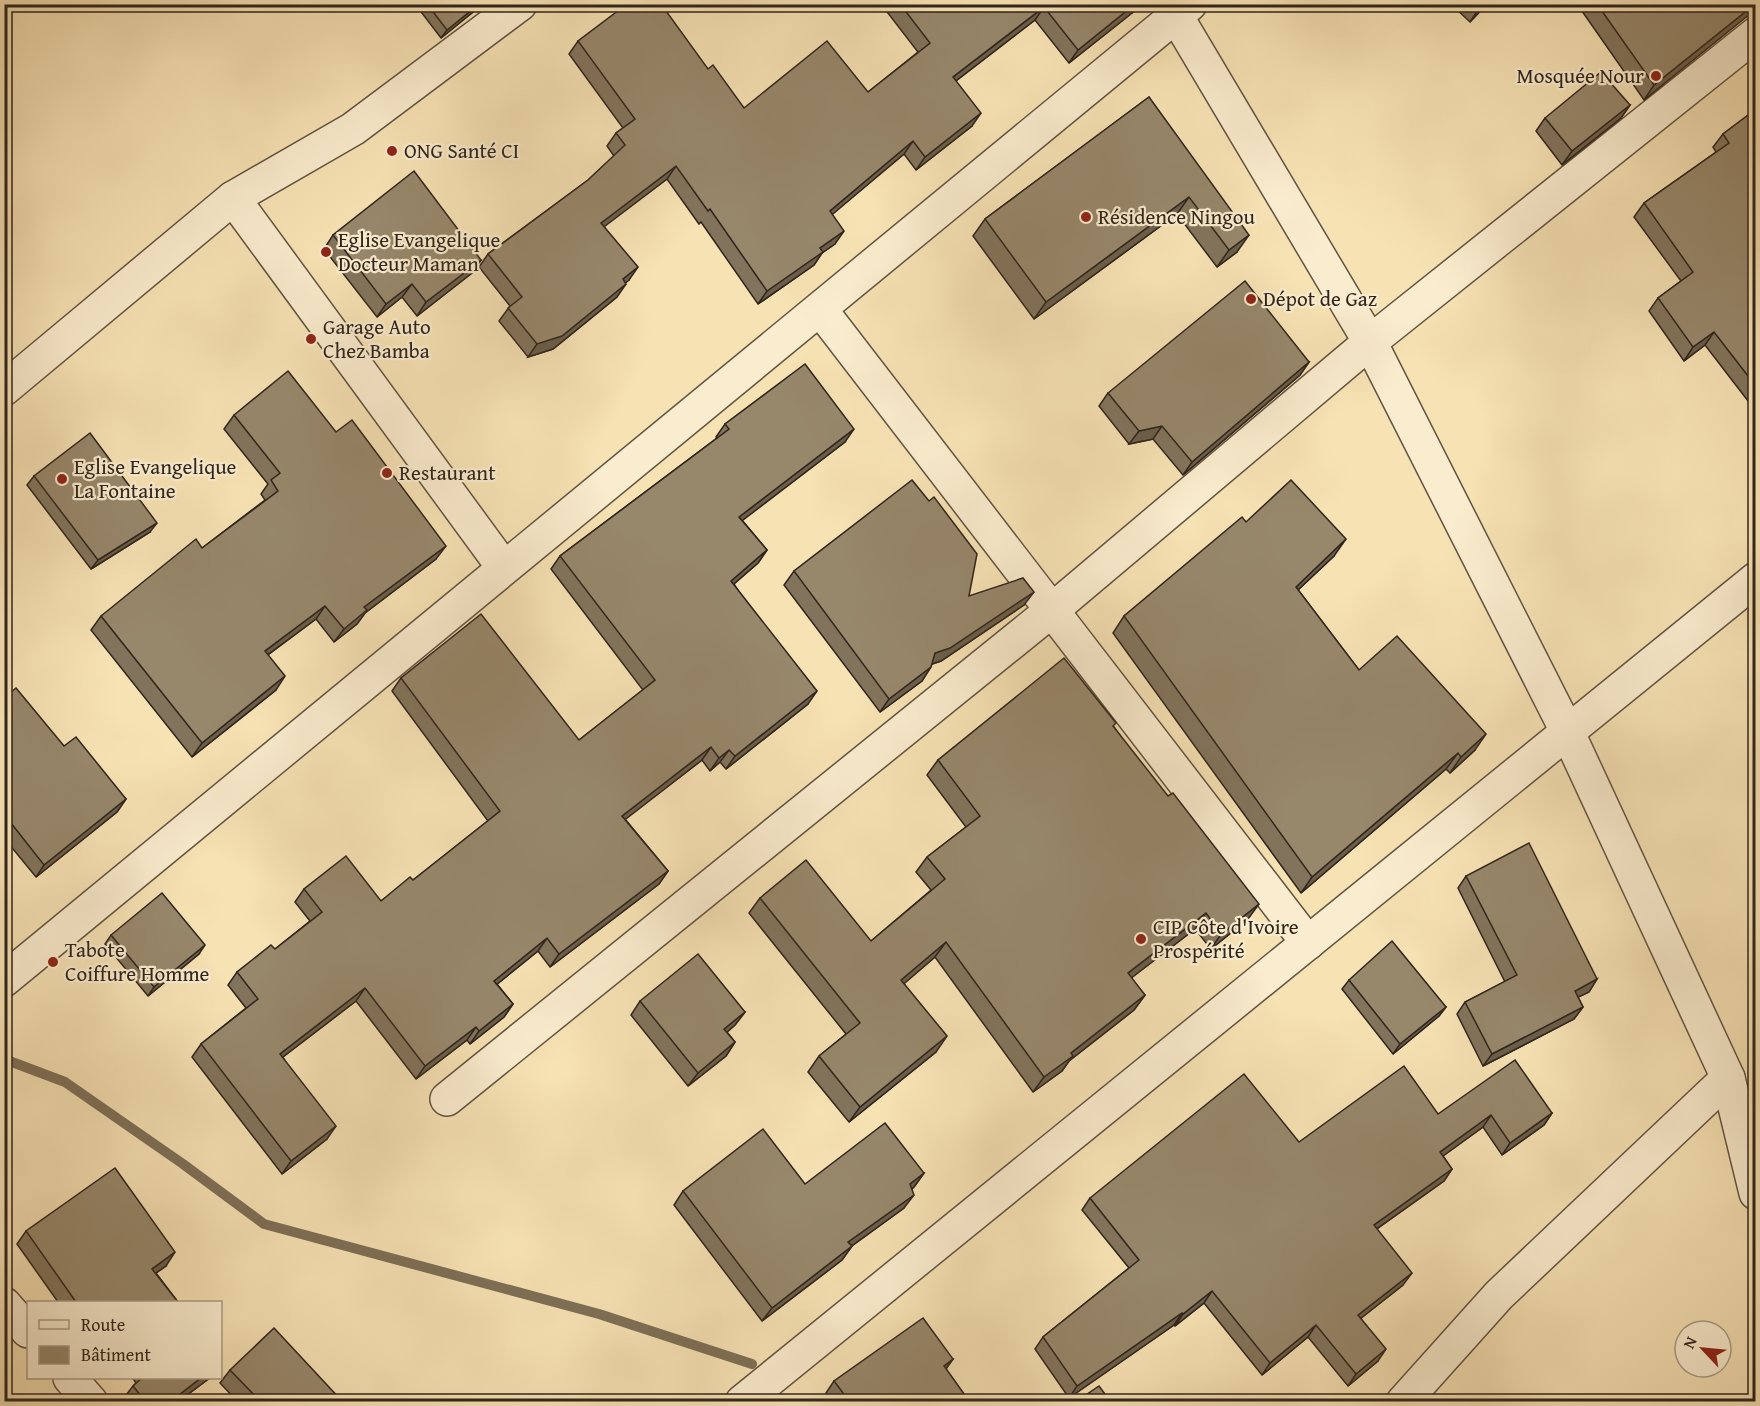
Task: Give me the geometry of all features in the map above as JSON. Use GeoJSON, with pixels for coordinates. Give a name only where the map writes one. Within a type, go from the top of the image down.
{"type":"FeatureCollection","features":[{"type":"Feature","properties":{"kind":"street"},"geometry":{"type":"LineString","coordinates":[[4,389],[233,198],[353,129],[520,4]]}},
{"type":"Feature","properties":{"kind":"street"},"geometry":{"type":"LineString","coordinates":[[4,980],[820,309],[1178,9],[1370,342],[1568,733],[1728,1078],[1755,1193]]}},
{"type":"Feature","properties":{"kind":"street"},"geometry":{"type":"LineString","coordinates":[[447,1099],[1051,611],[1370,342],[1755,34]]}},
{"type":"Feature","properties":{"kind":"street"},"geometry":{"type":"LineString","coordinates":[[233,198],[504,568]]}},
{"type":"Feature","properties":{"kind":"street"},"geometry":{"type":"LineString","coordinates":[[820,309],[1308,943]]}},
{"type":"Feature","properties":{"kind":"street"},"geometry":{"type":"LineString","coordinates":[[742,1401],[1755,579]]}},
{"type":"Feature","properties":{"kind":"street"},"geometry":{"type":"LineString","coordinates":[[1403,1401],[1499,1294],[1728,1078]]}},
{"type":"Feature","properties":{"kind":"street"},"geometry":{"type":"LineString","coordinates":[[4,1304],[27,1330]]}},
{"type":"Feature","properties":{"kind":"street"},"geometry":{"type":"LineString","coordinates":[[72,1379],[91,1401]]}},
{"type":"Feature","properties":{"kind":"building"},"geometry":{"type":"Polygon","coordinates":[[[427,4],[479,4],[447,30],[427,4]]]}},
{"type":"Feature","properties":{"kind":"building"},"geometry":{"type":"Polygon","coordinates":[[[627,4],[661,4],[708,69],[713,65],[744,108],[827,41],[868,92],[930,43],[900,4],[1135,4],[1078,50],[1044,7],[953,77],[981,113],[925,157],[913,141],[830,211],[844,231],[820,248],[823,252],[767,291],[710,209],[708,211],[676,166],[601,223],[638,267],[623,279],[626,284],[562,336],[537,344],[508,308],[522,297],[488,254],[588,180],[625,145],[616,133],[635,119],[578,41],[627,4]]]}},
{"type":"Feature","properties":{"kind":"building"},"geometry":{"type":"Polygon","coordinates":[[[1597,4],[1755,4],[1654,85],[1597,4]]]}},
{"type":"Feature","properties":{"kind":"building"},"geometry":{"type":"Polygon","coordinates":[[[1601,72],[1630,105],[1572,151],[1545,118],[1601,72]]]}},
{"type":"Feature","properties":{"kind":"building","name":"Résidence Ningou"},"geometry":{"type":"Polygon","coordinates":[[[1149,97],[1249,235],[1229,250],[1189,197],[1046,302],[985,219],[1149,97]]]}},
{"type":"Feature","properties":{"kind":"building"},"geometry":{"type":"Polygon","coordinates":[[[1755,110],[1755,385],[1714,332],[1693,347],[1658,298],[1693,272],[1644,203],[1729,143],[1723,134],[1755,110]]]}},
{"type":"Feature","properties":{"kind":"building"},"geometry":{"type":"Polygon","coordinates":[[[414,171],[481,260],[426,302],[412,284],[386,304],[333,235],[414,171]]]}},
{"type":"Feature","properties":{"kind":"building"},"geometry":{"type":"Polygon","coordinates":[[[1245,281],[1309,362],[1192,462],[1162,426],[1139,431],[1108,393],[1245,281]]]}},
{"type":"Feature","properties":{"kind":"building"},"geometry":{"type":"Polygon","coordinates":[[[805,364],[854,429],[739,517],[767,550],[731,581],[817,691],[735,756],[729,750],[719,758],[711,747],[622,816],[668,871],[559,954],[547,938],[494,981],[513,1004],[479,1031],[476,1027],[425,1066],[365,988],[280,1054],[336,1126],[291,1161],[201,1044],[258,999],[237,972],[271,945],[275,949],[322,912],[304,889],[346,856],[381,901],[410,877],[413,880],[500,811],[401,678],[481,614],[579,740],[655,680],[560,556],[729,429],[725,424],[805,364]]]}},
{"type":"Feature","properties":{"kind":"building"},"geometry":{"type":"Polygon","coordinates":[[[288,371],[336,432],[352,420],[446,546],[364,607],[367,610],[344,629],[325,606],[265,651],[285,676],[202,743],[101,616],[196,539],[202,548],[278,491],[271,480],[280,473],[234,415],[288,371]]]}},
{"type":"Feature","properties":{"kind":"building"},"geometry":{"type":"Polygon","coordinates":[[[90,433],[157,523],[98,560],[34,476],[90,433]]]}},
{"type":"Feature","properties":{"kind":"building"},"geometry":{"type":"Polygon","coordinates":[[[912,480],[929,501],[934,497],[977,554],[969,596],[1023,578],[1034,592],[950,648],[935,653],[931,667],[889,699],[794,571],[912,480]]]}},
{"type":"Feature","properties":{"kind":"building"},"geometry":{"type":"Polygon","coordinates":[[[1291,480],[1346,539],[1296,587],[1359,670],[1397,636],[1486,734],[1461,757],[1458,753],[1312,877],[1124,616],[1242,517],[1246,522],[1291,480]]]}},
{"type":"Feature","properties":{"kind":"building"},"geometry":{"type":"Polygon","coordinates":[[[1064,658],[1116,723],[1113,726],[1168,796],[1173,793],[1259,904],[1221,934],[1206,913],[1128,973],[1145,995],[1071,1053],[1073,1056],[1044,1077],[946,942],[901,980],[947,1036],[860,1107],[819,1056],[860,1023],[760,898],[806,860],[871,941],[945,879],[927,857],[980,816],[938,760],[1064,658]]]}},
{"type":"Feature","properties":{"kind":"building"},"geometry":{"type":"Polygon","coordinates":[[[16,688],[64,746],[76,737],[126,799],[44,865],[11,823],[4,828],[4,698],[16,688]]]}},
{"type":"Feature","properties":{"kind":"building"},"geometry":{"type":"Polygon","coordinates":[[[1529,843],[1597,979],[1575,991],[1583,1007],[1492,1054],[1465,1002],[1517,975],[1466,876],[1529,843]]]}},
{"type":"Feature","properties":{"kind":"building"},"geometry":{"type":"Polygon","coordinates":[[[162,893],[205,945],[154,987],[111,935],[162,893]]]}},
{"type":"Feature","properties":{"kind":"building"},"geometry":{"type":"Polygon","coordinates":[[[1392,941],[1446,1007],[1400,1044],[1349,980],[1392,941]]]}},
{"type":"Feature","properties":{"kind":"building"},"geometry":{"type":"Polygon","coordinates":[[[698,954],[745,1012],[724,1029],[735,1042],[698,1073],[640,1001],[698,954]]]}},
{"type":"Feature","properties":{"kind":"building"},"geometry":{"type":"Polygon","coordinates":[[[1515,1060],[1552,1113],[1510,1143],[1491,1115],[1440,1152],[1452,1169],[1374,1225],[1412,1273],[1358,1315],[1386,1349],[1356,1374],[1316,1325],[1270,1363],[1212,1291],[1183,1314],[1077,1386],[1043,1337],[1139,1260],[1090,1198],[1244,1074],[1299,1142],[1404,1066],[1438,1114],[1515,1060]]]}},
{"type":"Feature","properties":{"kind":"building"},"geometry":{"type":"Polygon","coordinates":[[[885,1123],[924,1173],[910,1184],[914,1195],[848,1242],[852,1246],[772,1308],[683,1191],[763,1129],[805,1184],[885,1123]]]}},
{"type":"Feature","properties":{"kind":"building"},"geometry":{"type":"Polygon","coordinates":[[[115,1168],[175,1252],[152,1269],[177,1301],[75,1301],[26,1231],[115,1168]]]}},
{"type":"Feature","properties":{"kind":"building"},"geometry":{"type":"Polygon","coordinates":[[[923,1318],[953,1359],[944,1366],[969,1401],[903,1401],[900,1397],[894,1401],[849,1401],[834,1381],[923,1318]]]}},
{"type":"Feature","properties":{"kind":"building"},"geometry":{"type":"Polygon","coordinates":[[[274,1328],[342,1401],[260,1401],[230,1370],[274,1328]]]}},
{"type":"Feature","properties":{"kind":"building"},"geometry":{"type":"Polygon","coordinates":[[[141,1379],[199,1379],[171,1401],[145,1401],[133,1386],[141,1379]]]}},
{"type":"Feature","properties":{"kind":"building"},"geometry":{"type":"Polygon","coordinates":[[[1099,1386],[1110,1401],[1077,1401],[1099,1386]]]}},
{"type":"Feature","properties":{"kind":"waterway"},"geometry":{"type":"LineString","coordinates":[[4,1059],[65,1082],[264,1224],[599,1314],[752,1364]]}},
{"type":"Feature","properties":{"kind":"place","name":"Mosquée Nour"},"geometry":{"type":"Point","coordinates":[1656,76]}},
{"type":"Feature","properties":{"kind":"place","name":"ONG Santé CI"},"geometry":{"type":"Point","coordinates":[392,151]}},
{"type":"Feature","properties":{"kind":"place","name":"Résidence Ningou"},"geometry":{"type":"Point","coordinates":[1086,217]}},
{"type":"Feature","properties":{"kind":"place","name":"Eglise Evangelique Docteur Maman"},"geometry":{"type":"Point","coordinates":[326,252]}},
{"type":"Feature","properties":{"kind":"place","name":"Dépot de Gaz"},"geometry":{"type":"Point","coordinates":[1251,299]}},
{"type":"Feature","properties":{"kind":"place","name":"Garage Auto Chez Bamba"},"geometry":{"type":"Point","coordinates":[311,339]}},
{"type":"Feature","properties":{"kind":"place","name":"Restaurant"},"geometry":{"type":"Point","coordinates":[387,473]}},
{"type":"Feature","properties":{"kind":"place","name":"Eglise Evangelique La Fontaine"},"geometry":{"type":"Point","coordinates":[62,479]}},
{"type":"Feature","properties":{"kind":"place","name":"CIP Côte d'Ivoire Prospérité"},"geometry":{"type":"Point","coordinates":[1141,939]}},
{"type":"Feature","properties":{"kind":"place","name":"Tabote Coiffure Homme"},"geometry":{"type":"Point","coordinates":[53,962]}}]}
